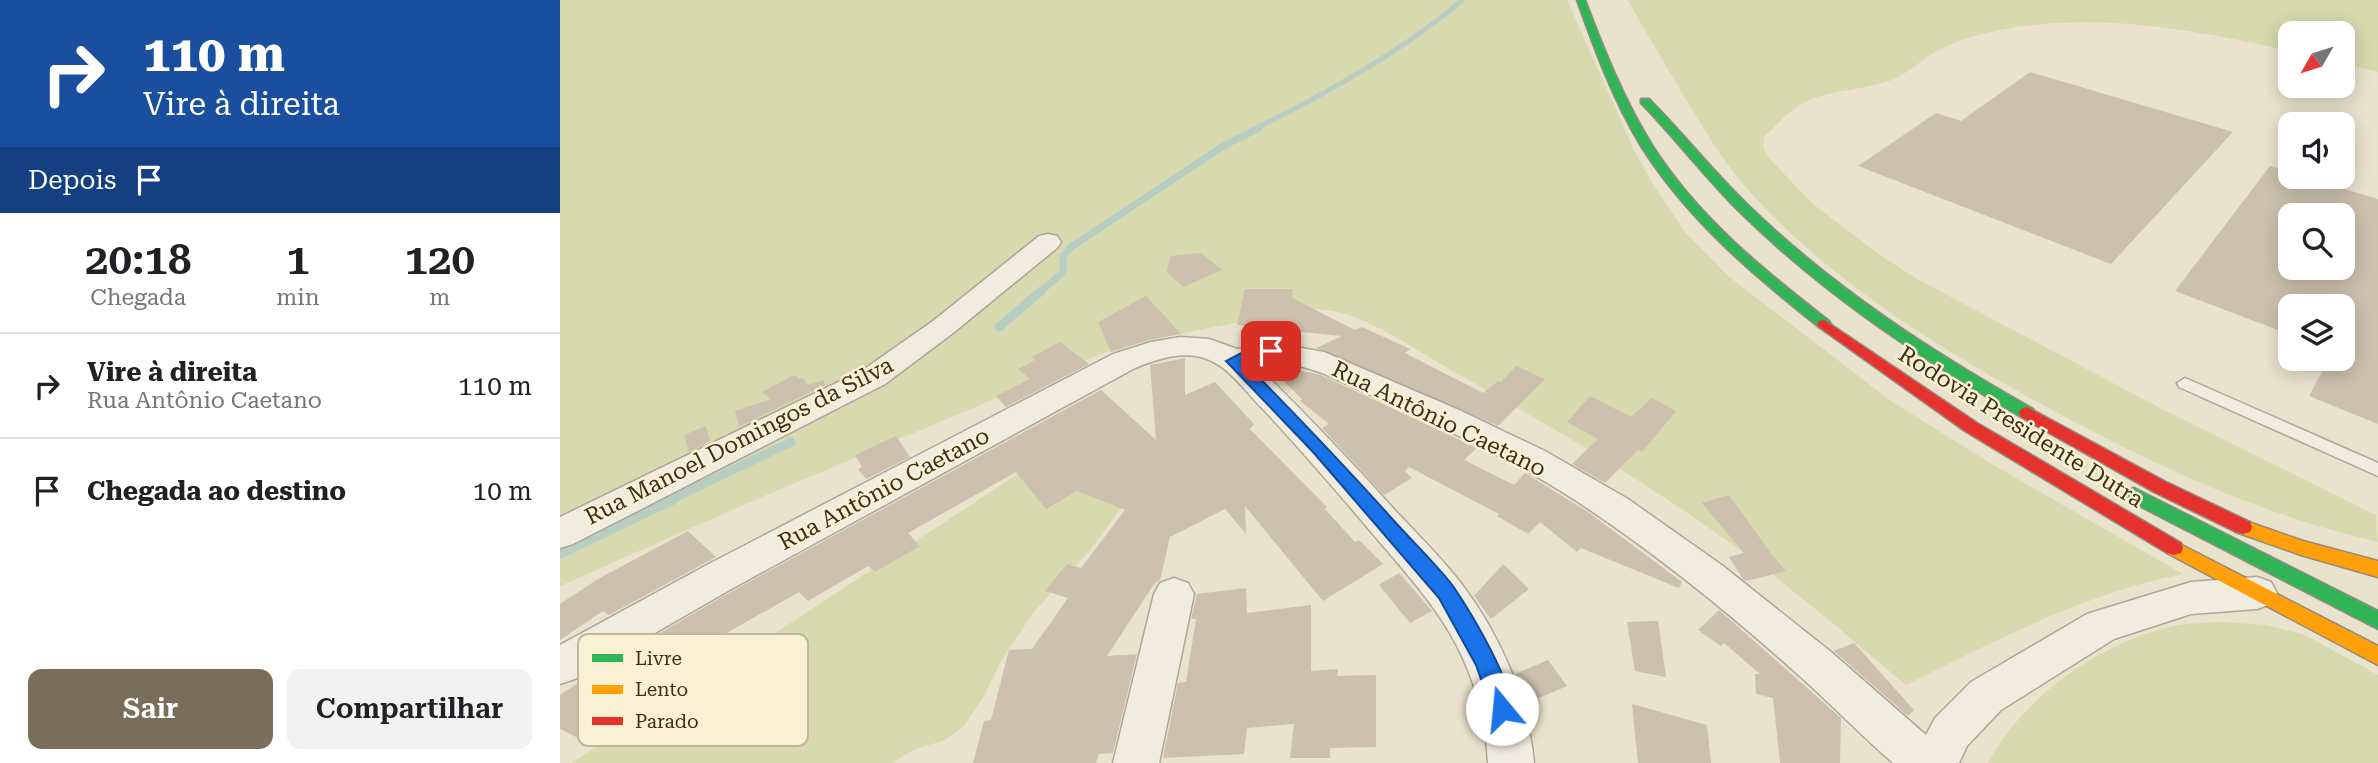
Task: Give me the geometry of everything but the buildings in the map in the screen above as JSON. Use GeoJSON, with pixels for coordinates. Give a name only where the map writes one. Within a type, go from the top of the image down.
{"type":"FeatureCollection","features":[{"type":"Feature","properties":{"kind":"highway","name":"Rodovia Presidente Dutra"},"geometry":{"type":"LineString","coordinates":[[1581,0],[1602,54],[1646,146],[1675,185],[1749,262],[1804,309],[1948,414],[2035,468],[2257,593],[2378,656]]}},
{"type":"Feature","properties":{"kind":"highway"},"geometry":{"type":"LineString","coordinates":[[1597,0],[1608,23]]}},
{"type":"Feature","properties":{"kind":"highway","name":"Rodovia Presidente Dutra"},"geometry":{"type":"LineString","coordinates":[[1958,391],[1817,292],[1728,215],[1676,157],[1642,95],[1744,210],[1829,283],[1929,356],[2100,454],[2228,521],[2308,550],[2378,569]]}},
{"type":"Feature","properties":{"kind":"highway","name":"Rodovia Presidente Dutra"},"geometry":{"type":"LineString","coordinates":[[2120,488],[2378,621]]}},
{"type":"Feature","properties":{"kind":"street","name":"Rua Manoel Domingos da Silva"},"geometry":{"type":"LineString","coordinates":[[560,534],[874,377],[943,327],[1048,242]]}},
{"type":"Feature","properties":{"kind":"street","name":"Rua Antônio Caetano"},"geometry":{"type":"LineString","coordinates":[[617,634],[1124,361],[1155,352],[1199,346],[1215,349],[1234,361],[1257,351],[1271,351],[1328,364],[1460,423],[1614,508],[1721,587],[1801,651],[1927,763]]}},
{"type":"Feature","properties":{"kind":"street"},"geometry":{"type":"LineString","coordinates":[[1234,361],[1319,447],[1446,593],[1461,615],[1496,684],[1508,734],[1511,763]]}},
{"type":"Feature","properties":{"kind":"street"},"geometry":{"type":"LineString","coordinates":[[1937,763],[1951,732],[1986,696],[2101,626],[2191,598],[2257,593]]}},
{"type":"Feature","properties":{"kind":"street"},"geometry":{"type":"LineString","coordinates":[[1136,763],[1174,594]]}},
{"type":"Feature","properties":{"kind":"street","name":"Rua Antônio Caetano"},"geometry":{"type":"LineString","coordinates":[[560,666],[578,656]]}},
{"type":"Feature","properties":{"kind":"lane"},"geometry":{"type":"LineString","coordinates":[[2185,383],[2378,470]]}},
{"type":"Feature","properties":{"kind":"green space"},"geometry":{"type":"Polygon","coordinates":[[[560,0],[1567,0],[1634,150],[1654,186],[1685,232],[1728,276],[1891,401],[1995,466],[2183,574],[2111,593],[2041,620],[1906,685],[1811,605],[1737,548],[1621,470],[1383,330],[1349,315],[1310,309],[1187,332],[1101,354],[748,503],[560,586],[560,0]]]}},
{"type":"Feature","properties":{"kind":"green space"},"geometry":{"type":"Polygon","coordinates":[[[1628,0],[2378,0],[2378,72],[2356,67],[2356,21],[2278,21],[2278,48],[2212,35],[2131,24],[2050,23],[1971,37],[1934,53],[1892,80],[1826,94],[1805,102],[1788,113],[1764,137],[1763,147],[1769,158],[1813,204],[1880,255],[1917,279],[2160,408],[2376,515],[2378,542],[2289,517],[2160,465],[1997,380],[1884,308],[1814,254],[1750,192],[1723,158],[1628,0]]]}},
{"type":"Feature","properties":{"kind":"green space"},"geometry":{"type":"Polygon","coordinates":[[[1062,445],[1121,508],[1091,549],[1033,613],[1002,659],[984,696],[963,727],[945,740],[913,750],[892,763],[571,763],[599,746],[808,746],[808,634],[774,634],[1062,445]]]}},
{"type":"Feature","properties":{"kind":"green space"},"geometry":{"type":"Polygon","coordinates":[[[2222,622],[2267,625],[2305,635],[2378,675],[2378,763],[1988,763],[2004,738],[2044,693],[2094,657],[2150,632],[2179,625],[2222,622]]]}},
{"type":"Feature","properties":{"kind":"waterway"},"geometry":{"type":"LineString","coordinates":[[1255,129],[1308,102],[1389,54],[1440,19],[1462,0]]}},
{"type":"Feature","properties":{"kind":"waterway"},"geometry":{"type":"LineString","coordinates":[[1039,293],[1063,272],[1063,257],[1071,247],[1225,145],[1259,128]]}},
{"type":"Feature","properties":{"kind":"waterway"},"geometry":{"type":"LineString","coordinates":[[999,327],[1041,291]]}},
{"type":"Feature","properties":{"kind":"waterway"},"geometry":{"type":"LineString","coordinates":[[670,500],[791,442]]}},
{"type":"Feature","properties":{"kind":"waterway"},"geometry":{"type":"LineString","coordinates":[[560,553],[673,499]]}},
{"type":"Feature","properties":{"kind":"traffic: fast"},"geometry":{"type":"LineString","coordinates":[[1581,0],[1624,105],[1646,145],[1676,187],[1735,250],[1824,324]]}},
{"type":"Feature","properties":{"kind":"traffic: fast"},"geometry":{"type":"LineString","coordinates":[[1645,101],[1733,198],[1811,269],[1880,321],[1952,369],[2027,413]]}},
{"type":"Feature","properties":{"kind":"traffic: fast"},"geometry":{"type":"LineString","coordinates":[[2134,495],[2378,621]]}},
{"type":"Feature","properties":{"kind":"traffic: slow"},"geometry":{"type":"LineString","coordinates":[[2243,527],[2301,548],[2378,569]]}},
{"type":"Feature","properties":{"kind":"traffic: slow"},"geometry":{"type":"LineString","coordinates":[[2174,548],[2378,656]]}},
{"type":"Feature","properties":{"kind":"traffic: jam"},"geometry":{"type":"LineString","coordinates":[[1824,324],[1971,427],[2174,548]]}},
{"type":"Feature","properties":{"kind":"traffic: jam"},"geometry":{"type":"LineString","coordinates":[[2027,413],[2160,487],[2243,527]]}},
{"type":"Feature","properties":{"kind":"route"},"geometry":{"type":"LineString","coordinates":[[1271,351],[1257,351],[1234,361],[1319,447],[1446,593],[1485,661],[1496,684],[1502,709]]}}]}
